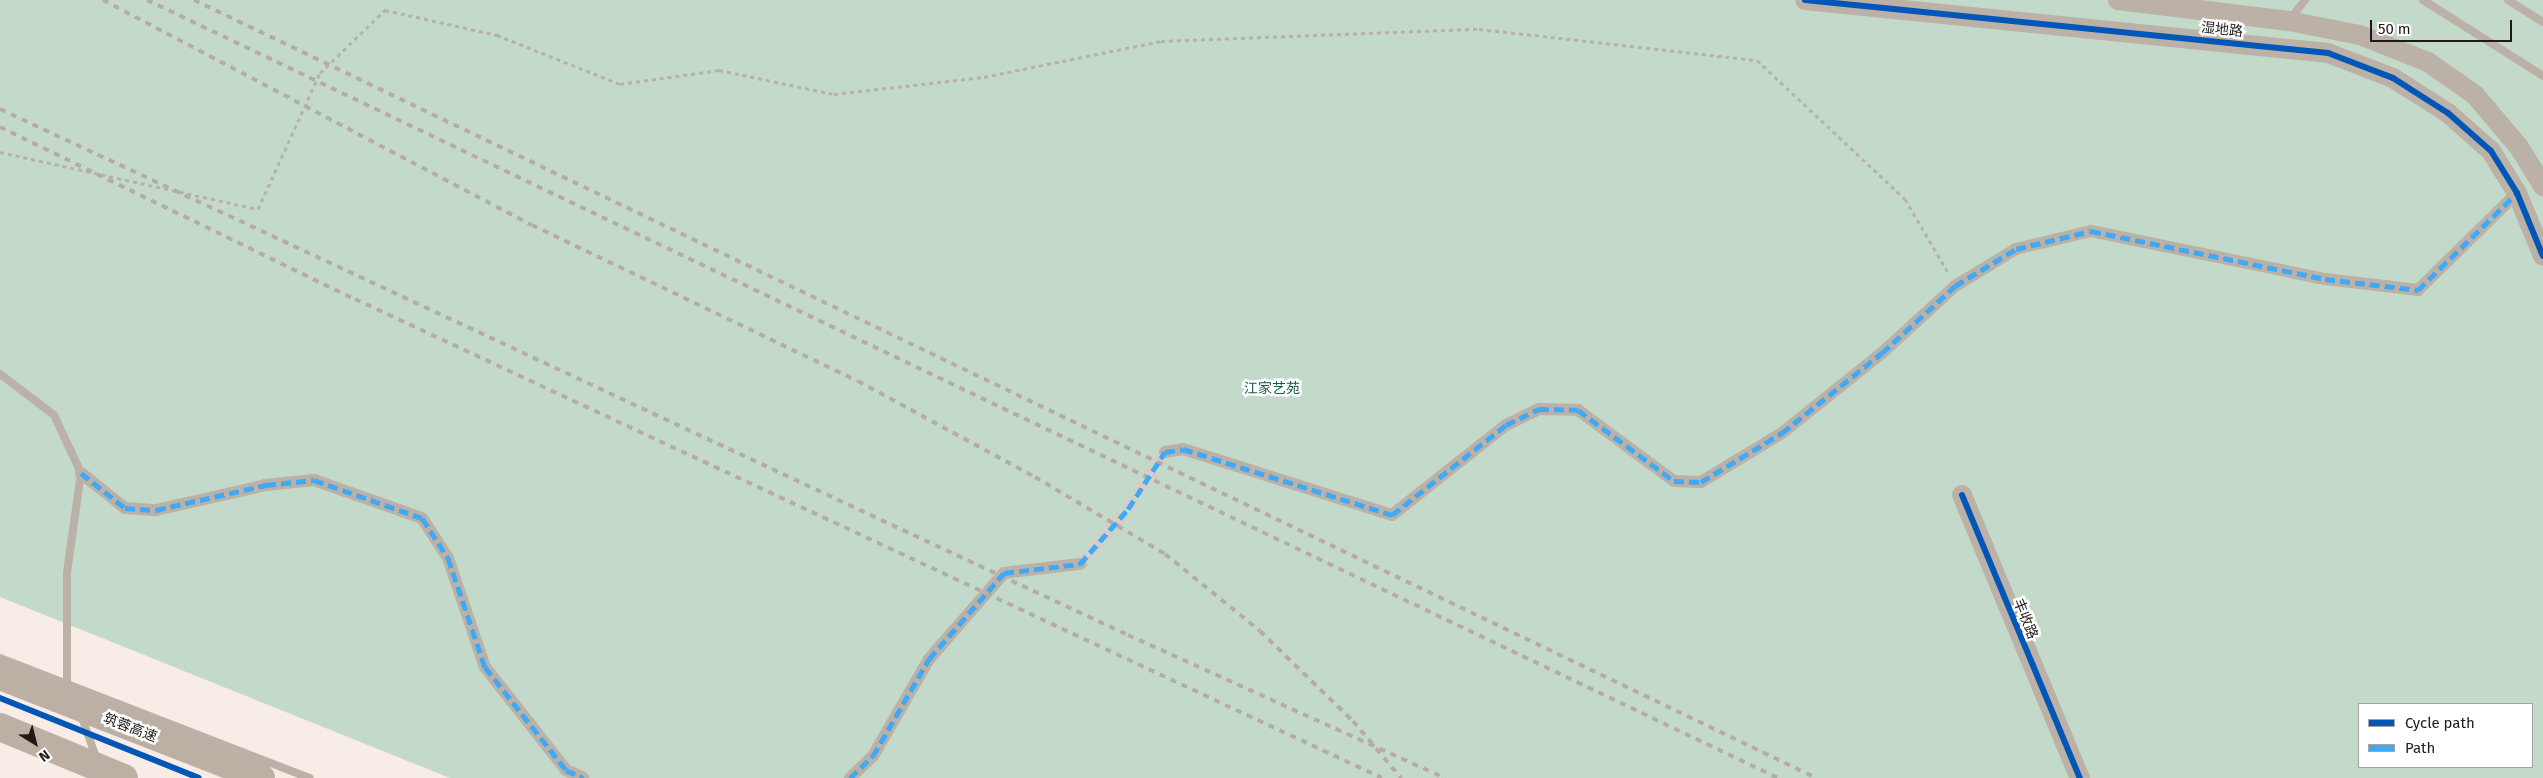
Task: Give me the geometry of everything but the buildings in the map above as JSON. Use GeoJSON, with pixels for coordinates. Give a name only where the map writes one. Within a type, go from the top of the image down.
{"type":"FeatureCollection","features":[{"type":"Feature","properties":{"kind":"highway","name":"筑蓉高速"},"geometry":{"type":"LineString","coordinates":[[0,676],[261,778]]}},
{"type":"Feature","properties":{"kind":"highway"},"geometry":{"type":"LineString","coordinates":[[0,727],[124,778]]}},
{"type":"Feature","properties":{"kind":"street","name":"湿地路"},"geometry":{"type":"LineString","coordinates":[[1805,0],[2328,54],[2393,78],[2448,113],[2491,150],[2518,196],[2543,256]]}},
{"type":"Feature","properties":{"kind":"street","name":"湿地路"},"geometry":{"type":"LineString","coordinates":[[2118,0],[2289,21],[2360,35],[2428,62],[2475,95],[2541,183]]}},
{"type":"Feature","properties":{"kind":"street"},"geometry":{"type":"LineString","coordinates":[[1165,452],[1183,449],[1392,515],[1506,425],[1540,410],[1578,410],[1674,481],[1701,482],[1782,433],[1882,353],[1955,286],[2016,249],[2091,231],[2325,279],[2418,290],[2518,196],[2541,183]]}},
{"type":"Feature","properties":{"kind":"street"},"geometry":{"type":"LineString","coordinates":[[81,473],[125,508],[156,510],[314,480],[422,518],[448,558],[485,667],[566,770],[583,778]]}},
{"type":"Feature","properties":{"kind":"street","name":"丰收路"},"geometry":{"type":"LineString","coordinates":[[1962,495],[2080,778]]}},
{"type":"Feature","properties":{"kind":"street"},"geometry":{"type":"LineString","coordinates":[[850,778],[873,756],[929,659],[1004,573],[1080,564]]}},
{"type":"Feature","properties":{"kind":"lane"},"geometry":{"type":"LineString","coordinates":[[2289,21],[2304,0]]}},
{"type":"Feature","properties":{"kind":"lane"},"geometry":{"type":"LineString","coordinates":[[2423,0],[2543,76]]}},
{"type":"Feature","properties":{"kind":"lane"},"geometry":{"type":"LineString","coordinates":[[2508,0],[2543,22]]}},
{"type":"Feature","properties":{"kind":"lane"},"geometry":{"type":"LineString","coordinates":[[0,374],[54,415],[81,473],[67,573],[68,682],[103,778]]}},
{"type":"Feature","properties":{"kind":"lane"},"geometry":{"type":"LineString","coordinates":[[0,658],[72,689],[310,778]]}},
{"type":"Feature","properties":{"kind":"path"},"geometry":{"type":"LineString","coordinates":[[0,152],[258,209],[320,73],[385,10],[497,35],[620,84],[719,70],[834,94],[984,77],[1161,41],[1479,29],[1757,60],[1905,199],[1955,286]]}},
{"type":"Feature","properties":{"kind":"green space","name":"江家艺苑"},"geometry":{"type":"Polygon","coordinates":[[[0,0],[2543,0],[2543,778],[450,778],[0,597],[0,0]]]}},
{"type":"Feature","properties":{"kind":"tunnel"},"geometry":{"type":"LineString","coordinates":[[1080,564],[1128,509],[1165,452]]}},
{"type":"Feature","properties":{"kind":"railway"},"geometry":{"type":"LineString","coordinates":[[103,0],[532,225],[858,381],[1035,477],[1165,554],[1260,631],[1353,721],[1401,778]]}},
{"type":"Feature","properties":{"kind":"railway"},"geometry":{"type":"LineString","coordinates":[[147,0],[1778,778]]}},
{"type":"Feature","properties":{"kind":"railway"},"geometry":{"type":"LineString","coordinates":[[194,0],[1816,778]]}},
{"type":"Feature","properties":{"kind":"railway"},"geometry":{"type":"LineString","coordinates":[[0,109],[1128,635],[1445,778]]}},
{"type":"Feature","properties":{"kind":"railway"},"geometry":{"type":"LineString","coordinates":[[0,127],[355,299],[1382,778]]}},
{"type":"Feature","properties":{"kind":"marked path"},"geometry":{"type":"LineString","coordinates":[[850,778],[873,756],[929,659],[1004,573],[1080,564],[1128,509],[1165,452],[1183,449],[1392,515],[1506,425],[1539,409],[1578,410],[1674,481],[1701,482],[1782,433],[1882,353],[1955,286],[2016,249],[2091,231],[2325,279],[2418,290],[2517,193]]}},
{"type":"Feature","properties":{"kind":"marked path"},"geometry":{"type":"LineString","coordinates":[[81,473],[125,508],[156,510],[266,485],[314,480],[422,518],[448,558],[485,667],[566,770],[583,778]]}},
{"type":"Feature","properties":{"kind":"cycle path"},"geometry":{"type":"LineString","coordinates":[[1805,0],[2328,53],[2393,78],[2448,113],[2491,151],[2517,193],[2543,256]]}},
{"type":"Feature","properties":{"kind":"cycle path"},"geometry":{"type":"LineString","coordinates":[[1962,495],[2080,778]]}},
{"type":"Feature","properties":{"kind":"cycle path"},"geometry":{"type":"LineString","coordinates":[[0,698],[199,778]]}}]}
